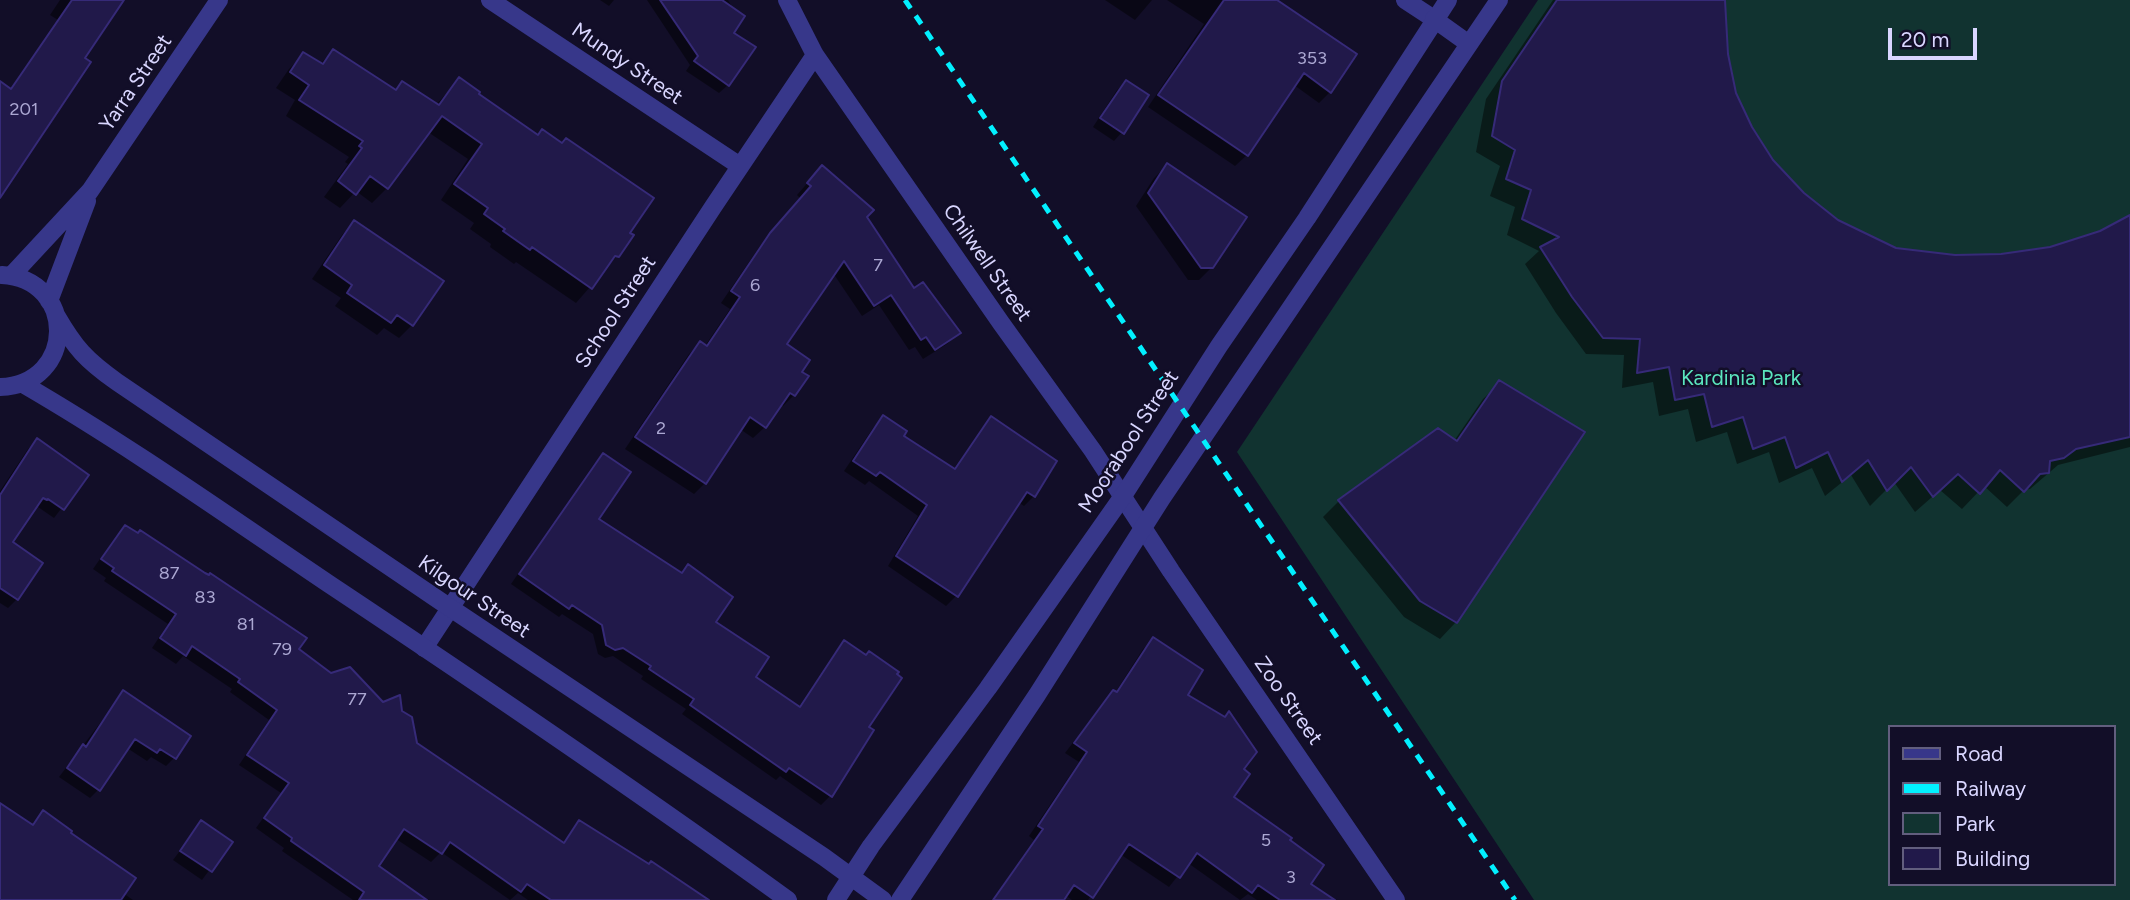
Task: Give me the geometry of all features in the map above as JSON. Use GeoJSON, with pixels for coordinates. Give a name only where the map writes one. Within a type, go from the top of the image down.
{"type":"FeatureCollection","features":[{"type":"Feature","properties":{"kind":"street","name":"Yarra Street"},"geometry":{"type":"LineString","coordinates":[[6,276],[90,191],[219,0]]}},
{"type":"Feature","properties":{"kind":"street","name":"Mundy Street"},"geometry":{"type":"LineString","coordinates":[[490,0],[740,166]]}},
{"type":"Feature","properties":{"kind":"street"},"geometry":{"type":"LineString","coordinates":[[788,0],[815,55]]}},
{"type":"Feature","properties":{"kind":"street"},"geometry":{"type":"LineString","coordinates":[[1405,0],[1469,44]]}},
{"type":"Feature","properties":{"kind":"street","name":"Moorabool Street"},"geometry":{"type":"LineString","coordinates":[[836,900],[1123,496],[1448,0]]}},
{"type":"Feature","properties":{"kind":"street"},"geometry":{"type":"LineString","coordinates":[[900,900],[1037,695],[1143,528],[1499,0]]}},
{"type":"Feature","properties":{"kind":"street","name":"School Street"},"geometry":{"type":"LineString","coordinates":[[424,648],[815,55]]}},
{"type":"Feature","properties":{"kind":"street","name":"Chilwell Street"},"geometry":{"type":"LineString","coordinates":[[815,55],[1143,528]]}},
{"type":"Feature","properties":{"kind":"street","name":"Yarra Street"},"geometry":{"type":"LineString","coordinates":[[23,384],[43,369],[56,348],[59,331],[53,308],[90,191]]}},
{"type":"Feature","properties":{"kind":"street"},"geometry":{"type":"LineString","coordinates":[[6,276],[26,281],[39,289],[53,308]]}},
{"type":"Feature","properties":{"kind":"street","name":"Kilgour Street"},"geometry":{"type":"LineString","coordinates":[[53,308],[75,347],[95,366],[883,900]]}},
{"type":"Feature","properties":{"kind":"street"},"geometry":{"type":"LineString","coordinates":[[0,387],[23,384],[88,422],[650,800],[788,900]]}},
{"type":"Feature","properties":{"kind":"street","name":"Zoo Street"},"geometry":{"type":"LineString","coordinates":[[1143,528],[1396,900]]}},
{"type":"Feature","properties":{"kind":"green space","name":"Kardinia Park"},"geometry":{"type":"Polygon","coordinates":[[[1538,0],[2130,0],[2130,900],[1534,900],[1237,452],[1538,0]]]}},
{"type":"Feature","properties":{"kind":"building"},"geometry":{"type":"Polygon","coordinates":[[[72,0],[124,0],[85,58],[91,62],[0,198],[0,81],[11,89],[72,0]]]}},
{"type":"Feature","properties":{"kind":"building"},"geometry":{"type":"Polygon","coordinates":[[[660,0],[722,0],[745,16],[734,33],[756,47],[729,86],[694,61],[698,56],[660,0]]]}},
{"type":"Feature","properties":{"kind":"building"},"geometry":{"type":"Polygon","coordinates":[[[1224,0],[1277,0],[1357,54],[1331,93],[1304,73],[1248,156],[1158,95],[1224,0]]]}},
{"type":"Feature","properties":{"kind":"building"},"geometry":{"type":"Polygon","coordinates":[[[1557,0],[1725,0],[1728,54],[1736,93],[1752,127],[1773,160],[1804,193],[1838,220],[1896,248],[1955,255],[2001,254],[2050,247],[2100,231],[2130,215],[2130,437],[2076,449],[2064,458],[2050,461],[2049,473],[2040,474],[2024,492],[2000,470],[1980,494],[1958,474],[1933,497],[1911,467],[1887,491],[1868,460],[1842,482],[1828,452],[1796,468],[1785,437],[1753,449],[1743,417],[1712,427],[1704,394],[1675,400],[1669,367],[1637,373],[1640,339],[1603,338],[1572,297],[1540,247],[1559,237],[1522,219],[1531,190],[1506,179],[1515,150],[1492,136],[1502,81],[1557,0]]]}},
{"type":"Feature","properties":{"kind":"building"},"geometry":{"type":"Polygon","coordinates":[[[333,49],[396,90],[402,81],[439,105],[459,77],[538,135],[542,129],[562,143],[566,138],[654,198],[630,233],[634,235],[619,257],[615,256],[592,289],[532,247],[530,250],[503,231],[505,229],[484,214],[488,208],[454,184],[482,144],[442,116],[388,189],[370,176],[356,195],[338,181],[362,148],[359,146],[363,141],[299,100],[309,85],[290,72],[303,52],[323,64],[333,49]]]}},
{"type":"Feature","properties":{"kind":"building"},"geometry":{"type":"Polygon","coordinates":[[[1126,80],[1149,95],[1124,134],[1100,118],[1126,80]]]}},
{"type":"Feature","properties":{"kind":"building"},"geometry":{"type":"Polygon","coordinates":[[[1167,163],[1247,217],[1213,268],[1201,268],[1148,193],[1167,163]]]}},
{"type":"Feature","properties":{"kind":"building"},"geometry":{"type":"Polygon","coordinates":[[[822,165],[874,210],[867,217],[914,288],[923,282],[961,333],[935,350],[926,337],[921,340],[891,295],[874,306],[844,261],[787,344],[810,360],[802,372],[809,376],[795,396],[790,393],[766,428],[750,417],[706,484],[635,437],[700,341],[707,346],[740,297],[731,291],[770,233],[811,186],[807,183],[822,165]]]}},
{"type":"Feature","properties":{"kind":"building"},"geometry":{"type":"Polygon","coordinates":[[[354,220],[444,281],[413,326],[397,315],[391,323],[347,293],[352,285],[324,265],[354,220]]]}},
{"type":"Feature","properties":{"kind":"building"},"geometry":{"type":"Polygon","coordinates":[[[1499,380],[1585,432],[1457,623],[1420,601],[1338,500],[1438,428],[1457,441],[1499,380]]]}},
{"type":"Feature","properties":{"kind":"building"},"geometry":{"type":"Polygon","coordinates":[[[883,415],[907,431],[904,436],[955,469],[991,416],[1057,461],[1035,497],[1027,492],[958,597],[896,556],[927,505],[880,472],[876,476],[853,461],[883,415]]]}},
{"type":"Feature","properties":{"kind":"building"},"geometry":{"type":"Polygon","coordinates":[[[37,438],[89,475],[64,510],[43,498],[13,542],[43,563],[18,600],[0,588],[0,495],[37,438]]]}},
{"type":"Feature","properties":{"kind":"building"},"geometry":{"type":"Polygon","coordinates":[[[603,453],[631,472],[599,519],[682,573],[688,564],[733,597],[716,622],[769,657],[756,677],[800,707],[844,640],[866,655],[869,651],[899,672],[897,674],[902,678],[869,727],[874,730],[832,797],[789,768],[786,772],[690,705],[694,699],[649,669],[651,666],[623,648],[615,650],[606,645],[602,625],[572,605],[569,609],[519,574],[603,453]]]}},
{"type":"Feature","properties":{"kind":"building"},"geometry":{"type":"Polygon","coordinates":[[[125,525],[138,533],[140,530],[205,573],[210,573],[307,638],[299,649],[331,673],[350,667],[383,702],[400,695],[402,711],[412,717],[417,743],[564,843],[579,820],[649,864],[651,861],[709,900],[551,900],[527,884],[521,892],[450,842],[442,854],[404,829],[379,866],[427,900],[359,900],[364,892],[291,841],[292,838],[264,818],[289,783],[247,755],[277,710],[238,682],[240,679],[192,646],[186,656],[160,638],[176,614],[112,571],[114,568],[101,559],[125,525]]]}},
{"type":"Feature","properties":{"kind":"building"},"geometry":{"type":"Polygon","coordinates":[[[1153,637],[1203,670],[1188,695],[1225,717],[1229,711],[1257,752],[1244,769],[1250,774],[1234,797],[1292,838],[1290,840],[1324,865],[1311,884],[1335,900],[1280,900],[1258,885],[1252,893],[1197,853],[1180,878],[1129,844],[1093,898],[1074,885],[1064,900],[993,900],[1043,829],[1038,826],[1087,752],[1074,743],[1113,690],[1117,692],[1153,637]]]}},
{"type":"Feature","properties":{"kind":"building"},"geometry":{"type":"Polygon","coordinates":[[[123,690],[191,736],[176,759],[160,749],[157,753],[135,739],[100,791],[67,768],[83,744],[86,747],[123,690]]]}},
{"type":"Feature","properties":{"kind":"building"},"geometry":{"type":"Polygon","coordinates":[[[0,803],[33,825],[43,810],[136,878],[121,900],[0,900],[0,803]]]}},
{"type":"Feature","properties":{"kind":"building"},"geometry":{"type":"Polygon","coordinates":[[[201,820],[233,842],[212,872],[180,851],[201,820]]]}},
{"type":"Feature","properties":{"kind":"railway"},"geometry":{"type":"LineString","coordinates":[[905,0],[1515,900]]}}]}
